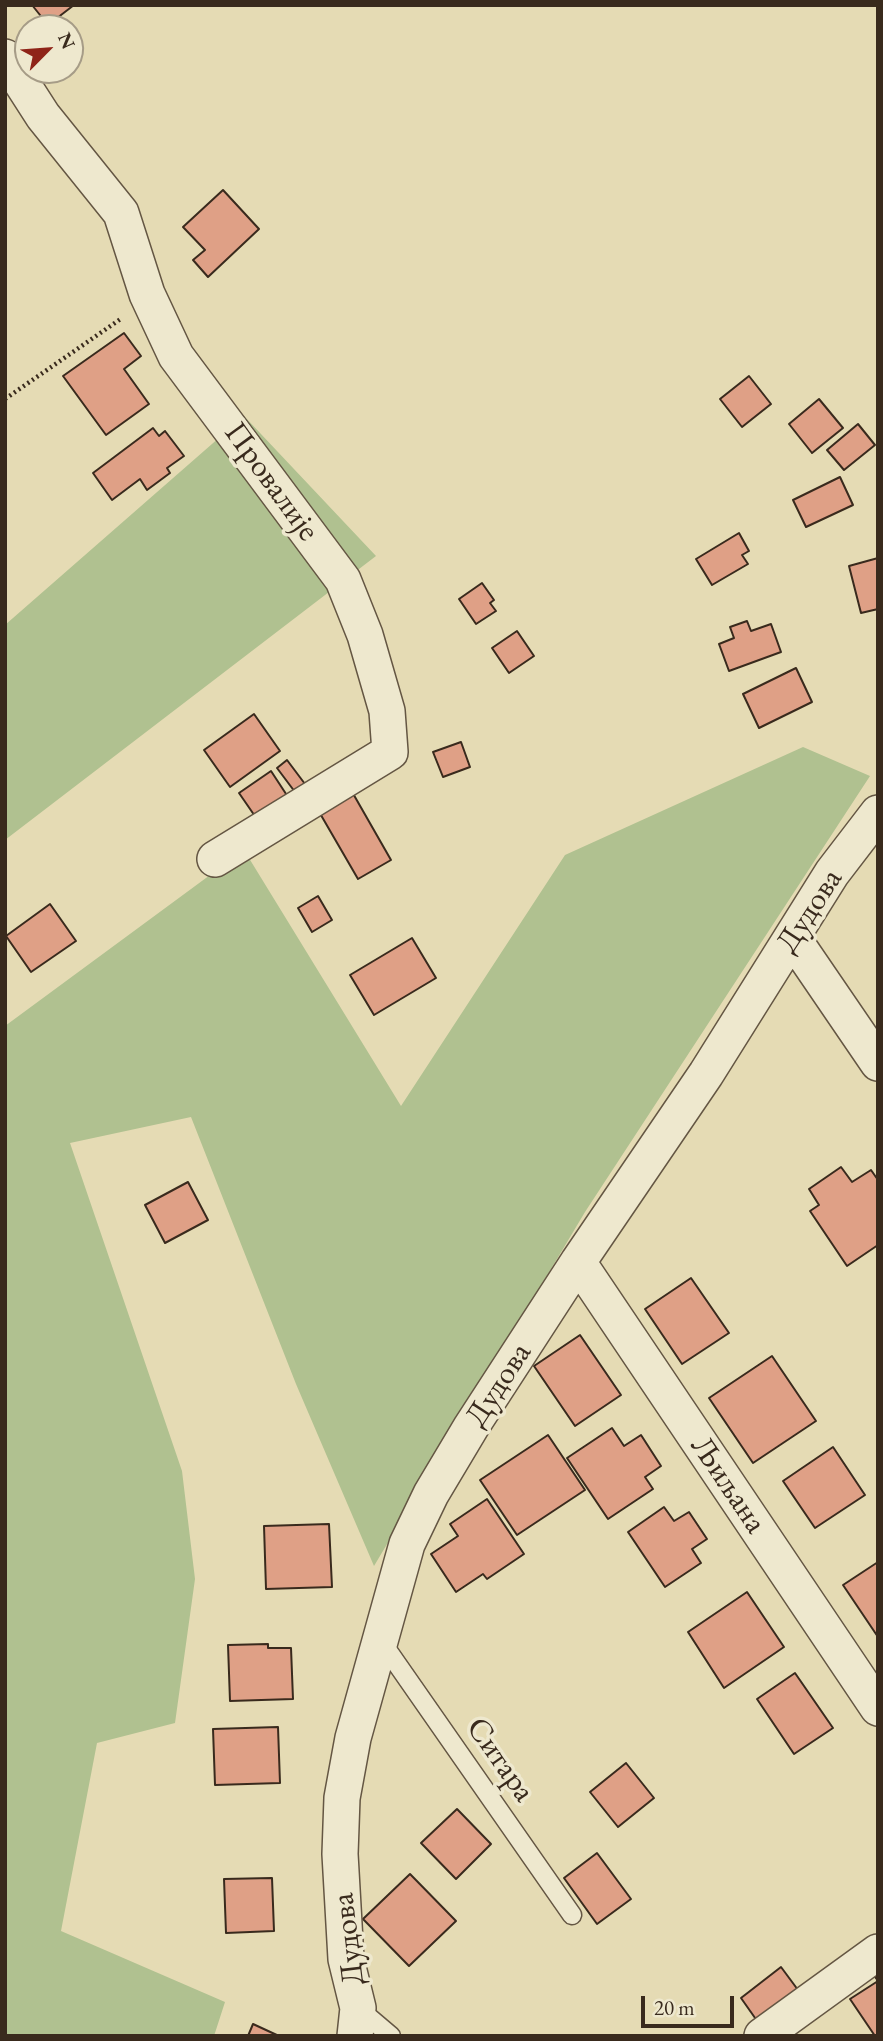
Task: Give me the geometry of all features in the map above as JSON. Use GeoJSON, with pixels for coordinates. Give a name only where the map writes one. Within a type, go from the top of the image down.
{"type":"FeatureCollection","features":[{"type":"Feature","properties":{"kind":"street","name":"Провалије"},"geometry":{"type":"LineString","coordinates":[[5,57],[43,116],[121,214],[147,294],[176,356],[343,580],[365,635],[387,711],[390,752],[215,859]]}},
{"type":"Feature","properties":{"kind":"street","name":"Дудова"},"geometry":{"type":"LineString","coordinates":[[356,2022],[346,1959],[340,1854],[342,1798],[353,1738],[407,1544],[431,1494],[578,1262],[706,1074],[832,873],[878,813]]}},
{"type":"Feature","properties":{"kind":"street"},"geometry":{"type":"LineString","coordinates":[[792,937],[878,1063]]}},
{"type":"Feature","properties":{"kind":"street","name":"Љиљана"},"geometry":{"type":"LineString","coordinates":[[578,1262],[878,1708]]}},
{"type":"Feature","properties":{"kind":"street"},"geometry":{"type":"LineString","coordinates":[[762,2036],[878,1952]]}},
{"type":"Feature","properties":{"kind":"lane","name":"Ситара"},"geometry":{"type":"LineString","coordinates":[[379,1638],[572,1916]]}},
{"type":"Feature","properties":{"kind":"lane"},"geometry":{"type":"LineString","coordinates":[[356,2022],[391,2036]]}},
{"type":"Feature","properties":{"kind":"path"},"geometry":{"type":"LineString","coordinates":[[5,399],[127,314],[147,294]]}},
{"type":"Feature","properties":{"kind":"green space"},"geometry":{"type":"Polygon","coordinates":[[[244,416],[376,556],[5,840],[5,625],[244,416]]]}},
{"type":"Feature","properties":{"kind":"green space"},"geometry":{"type":"Polygon","coordinates":[[[803,747],[870,776],[585,1212],[374,1566],[296,1384],[191,1117],[70,1143],[182,1471],[195,1579],[175,1723],[97,1743],[61,1931],[225,2002],[214,2036],[5,2036],[5,1026],[244,850],[401,1106],[565,855],[803,747]]]}},
{"type":"Feature","properties":{"kind":"building"},"geometry":{"type":"Polygon","coordinates":[[[32,5],[74,5],[62,14],[39,14],[32,5]]]}},
{"type":"Feature","properties":{"kind":"building"},"geometry":{"type":"Polygon","coordinates":[[[223,190],[259,229],[208,277],[193,260],[205,250],[183,227],[223,190]]]}},
{"type":"Feature","properties":{"kind":"building"},"geometry":{"type":"Polygon","coordinates":[[[124,333],[141,356],[124,369],[149,404],[106,435],[63,376],[124,333]]]}},
{"type":"Feature","properties":{"kind":"building"},"geometry":{"type":"Polygon","coordinates":[[[749,376],[771,404],[742,427],[720,399],[749,376]]]}},
{"type":"Feature","properties":{"kind":"building"},"geometry":{"type":"Polygon","coordinates":[[[819,399],[843,428],[812,453],[789,424],[819,399]]]}},
{"type":"Feature","properties":{"kind":"building"},"geometry":{"type":"Polygon","coordinates":[[[858,424],[875,445],[844,470],[827,450],[858,424]]]}},
{"type":"Feature","properties":{"kind":"building"},"geometry":{"type":"Polygon","coordinates":[[[153,428],[159,436],[165,431],[184,456],[167,468],[170,473],[147,490],[140,479],[112,500],[93,473],[153,428]]]}},
{"type":"Feature","properties":{"kind":"building"},"geometry":{"type":"Polygon","coordinates":[[[840,477],[853,505],[806,527],[793,500],[840,477]]]}},
{"type":"Feature","properties":{"kind":"building"},"geometry":{"type":"Polygon","coordinates":[[[739,533],[749,551],[742,555],[748,564],[712,585],[696,559],[739,533]]]}},
{"type":"Feature","properties":{"kind":"building"},"geometry":{"type":"Polygon","coordinates":[[[878,558],[878,609],[861,613],[849,566],[878,558]]]}},
{"type":"Feature","properties":{"kind":"building"},"geometry":{"type":"Polygon","coordinates":[[[482,583],[494,600],[490,603],[496,611],[476,624],[459,599],[482,583]]]}},
{"type":"Feature","properties":{"kind":"building"},"geometry":{"type":"Polygon","coordinates":[[[747,621],[751,631],[771,624],[781,652],[729,671],[719,644],[734,638],[730,627],[747,621]]]}},
{"type":"Feature","properties":{"kind":"building"},"geometry":{"type":"Polygon","coordinates":[[[517,631],[534,656],[509,673],[492,648],[517,631]]]}},
{"type":"Feature","properties":{"kind":"building"},"geometry":{"type":"Polygon","coordinates":[[[796,668],[812,702],[759,728],[743,694],[796,668]]]}},
{"type":"Feature","properties":{"kind":"building"},"geometry":{"type":"Polygon","coordinates":[[[254,714],[280,751],[230,787],[204,750],[254,714]]]}},
{"type":"Feature","properties":{"kind":"building"},"geometry":{"type":"Polygon","coordinates":[[[461,742],[470,767],[443,777],[433,752],[461,742]]]}},
{"type":"Feature","properties":{"kind":"building"},"geometry":{"type":"Polygon","coordinates":[[[287,760],[308,788],[298,796],[277,768],[287,760]]]}},
{"type":"Feature","properties":{"kind":"building"},"geometry":{"type":"Polygon","coordinates":[[[271,771],[290,800],[259,822],[239,793],[271,771]]]}},
{"type":"Feature","properties":{"kind":"building"},"geometry":{"type":"Polygon","coordinates":[[[351,790],[391,860],[358,879],[318,810],[351,790]]]}},
{"type":"Feature","properties":{"kind":"building"},"geometry":{"type":"Polygon","coordinates":[[[318,896],[332,920],[312,932],[298,908],[318,896]]]}},
{"type":"Feature","properties":{"kind":"building"},"geometry":{"type":"Polygon","coordinates":[[[50,904],[76,941],[31,972],[6,936],[50,904]]]}},
{"type":"Feature","properties":{"kind":"building"},"geometry":{"type":"Polygon","coordinates":[[[412,938],[436,978],[374,1015],[350,975],[412,938]]]}},
{"type":"Feature","properties":{"kind":"building"},"geometry":{"type":"Polygon","coordinates":[[[841,1167],[852,1182],[871,1170],[878,1180],[878,1245],[847,1266],[810,1211],[819,1205],[809,1189],[841,1167]]]}},
{"type":"Feature","properties":{"kind":"building"},"geometry":{"type":"Polygon","coordinates":[[[188,1182],[208,1220],[165,1243],[145,1205],[188,1182]]]}},
{"type":"Feature","properties":{"kind":"building"},"geometry":{"type":"Polygon","coordinates":[[[691,1278],[729,1333],[682,1364],[645,1309],[691,1278]]]}},
{"type":"Feature","properties":{"kind":"building"},"geometry":{"type":"Polygon","coordinates":[[[580,1335],[621,1395],[575,1426],[534,1366],[580,1335]]]}},
{"type":"Feature","properties":{"kind":"building"},"geometry":{"type":"Polygon","coordinates":[[[772,1356],[816,1421],[753,1463],[709,1398],[772,1356]]]}},
{"type":"Feature","properties":{"kind":"building"},"geometry":{"type":"Polygon","coordinates":[[[612,1428],[624,1446],[641,1435],[661,1466],[645,1477],[653,1489],[608,1519],[567,1458],[612,1428]]]}},
{"type":"Feature","properties":{"kind":"building"},"geometry":{"type":"Polygon","coordinates":[[[548,1435],[585,1490],[517,1535],[480,1480],[548,1435]]]}},
{"type":"Feature","properties":{"kind":"building"},"geometry":{"type":"Polygon","coordinates":[[[833,1447],[865,1495],[815,1528],[783,1481],[833,1447]]]}},
{"type":"Feature","properties":{"kind":"building"},"geometry":{"type":"Polygon","coordinates":[[[487,1499],[524,1554],[487,1579],[483,1574],[456,1592],[431,1554],[458,1536],[450,1524],[487,1499]]]}},
{"type":"Feature","properties":{"kind":"building"},"geometry":{"type":"Polygon","coordinates":[[[664,1507],[674,1521],[689,1512],[707,1539],[692,1549],[701,1563],[665,1587],[628,1532],[664,1507]]]}},
{"type":"Feature","properties":{"kind":"building"},"geometry":{"type":"Polygon","coordinates":[[[329,1524],[332,1587],[266,1589],[264,1526],[329,1524]]]}},
{"type":"Feature","properties":{"kind":"building"},"geometry":{"type":"Polygon","coordinates":[[[878,1562],[878,1637],[843,1585],[878,1562]]]}},
{"type":"Feature","properties":{"kind":"building"},"geometry":{"type":"Polygon","coordinates":[[[747,1592],[784,1647],[724,1688],[688,1632],[747,1592]]]}},
{"type":"Feature","properties":{"kind":"building"},"geometry":{"type":"Polygon","coordinates":[[[268,1644],[268,1648],[291,1648],[293,1699],[230,1701],[228,1645],[268,1644]]]}},
{"type":"Feature","properties":{"kind":"building"},"geometry":{"type":"Polygon","coordinates":[[[795,1673],[833,1728],[794,1754],[757,1699],[795,1673]]]}},
{"type":"Feature","properties":{"kind":"building"},"geometry":{"type":"Polygon","coordinates":[[[278,1727],[280,1783],[215,1785],[213,1729],[278,1727]]]}},
{"type":"Feature","properties":{"kind":"building"},"geometry":{"type":"Polygon","coordinates":[[[626,1763],[654,1798],[618,1827],[590,1792],[626,1763]]]}},
{"type":"Feature","properties":{"kind":"building"},"geometry":{"type":"Polygon","coordinates":[[[457,1809],[491,1844],[456,1879],[421,1843],[457,1809]]]}},
{"type":"Feature","properties":{"kind":"building"},"geometry":{"type":"Polygon","coordinates":[[[597,1853],[631,1899],[597,1924],[564,1878],[597,1853]]]}},
{"type":"Feature","properties":{"kind":"building"},"geometry":{"type":"Polygon","coordinates":[[[410,1874],[456,1921],[409,1966],[363,1919],[410,1874]]]}},
{"type":"Feature","properties":{"kind":"building"},"geometry":{"type":"Polygon","coordinates":[[[272,1878],[274,1931],[226,1933],[224,1879],[272,1878]]]}},
{"type":"Feature","properties":{"kind":"building"},"geometry":{"type":"Polygon","coordinates":[[[781,1967],[801,1994],[760,2025],[741,1998],[781,1967]]]}},
{"type":"Feature","properties":{"kind":"building"},"geometry":{"type":"Polygon","coordinates":[[[878,1981],[878,2036],[875,2036],[850,1999],[878,1981]]]}},
{"type":"Feature","properties":{"kind":"building"},"geometry":{"type":"Polygon","coordinates":[[[253,2024],[279,2036],[248,2036],[253,2024]]]}}]}
